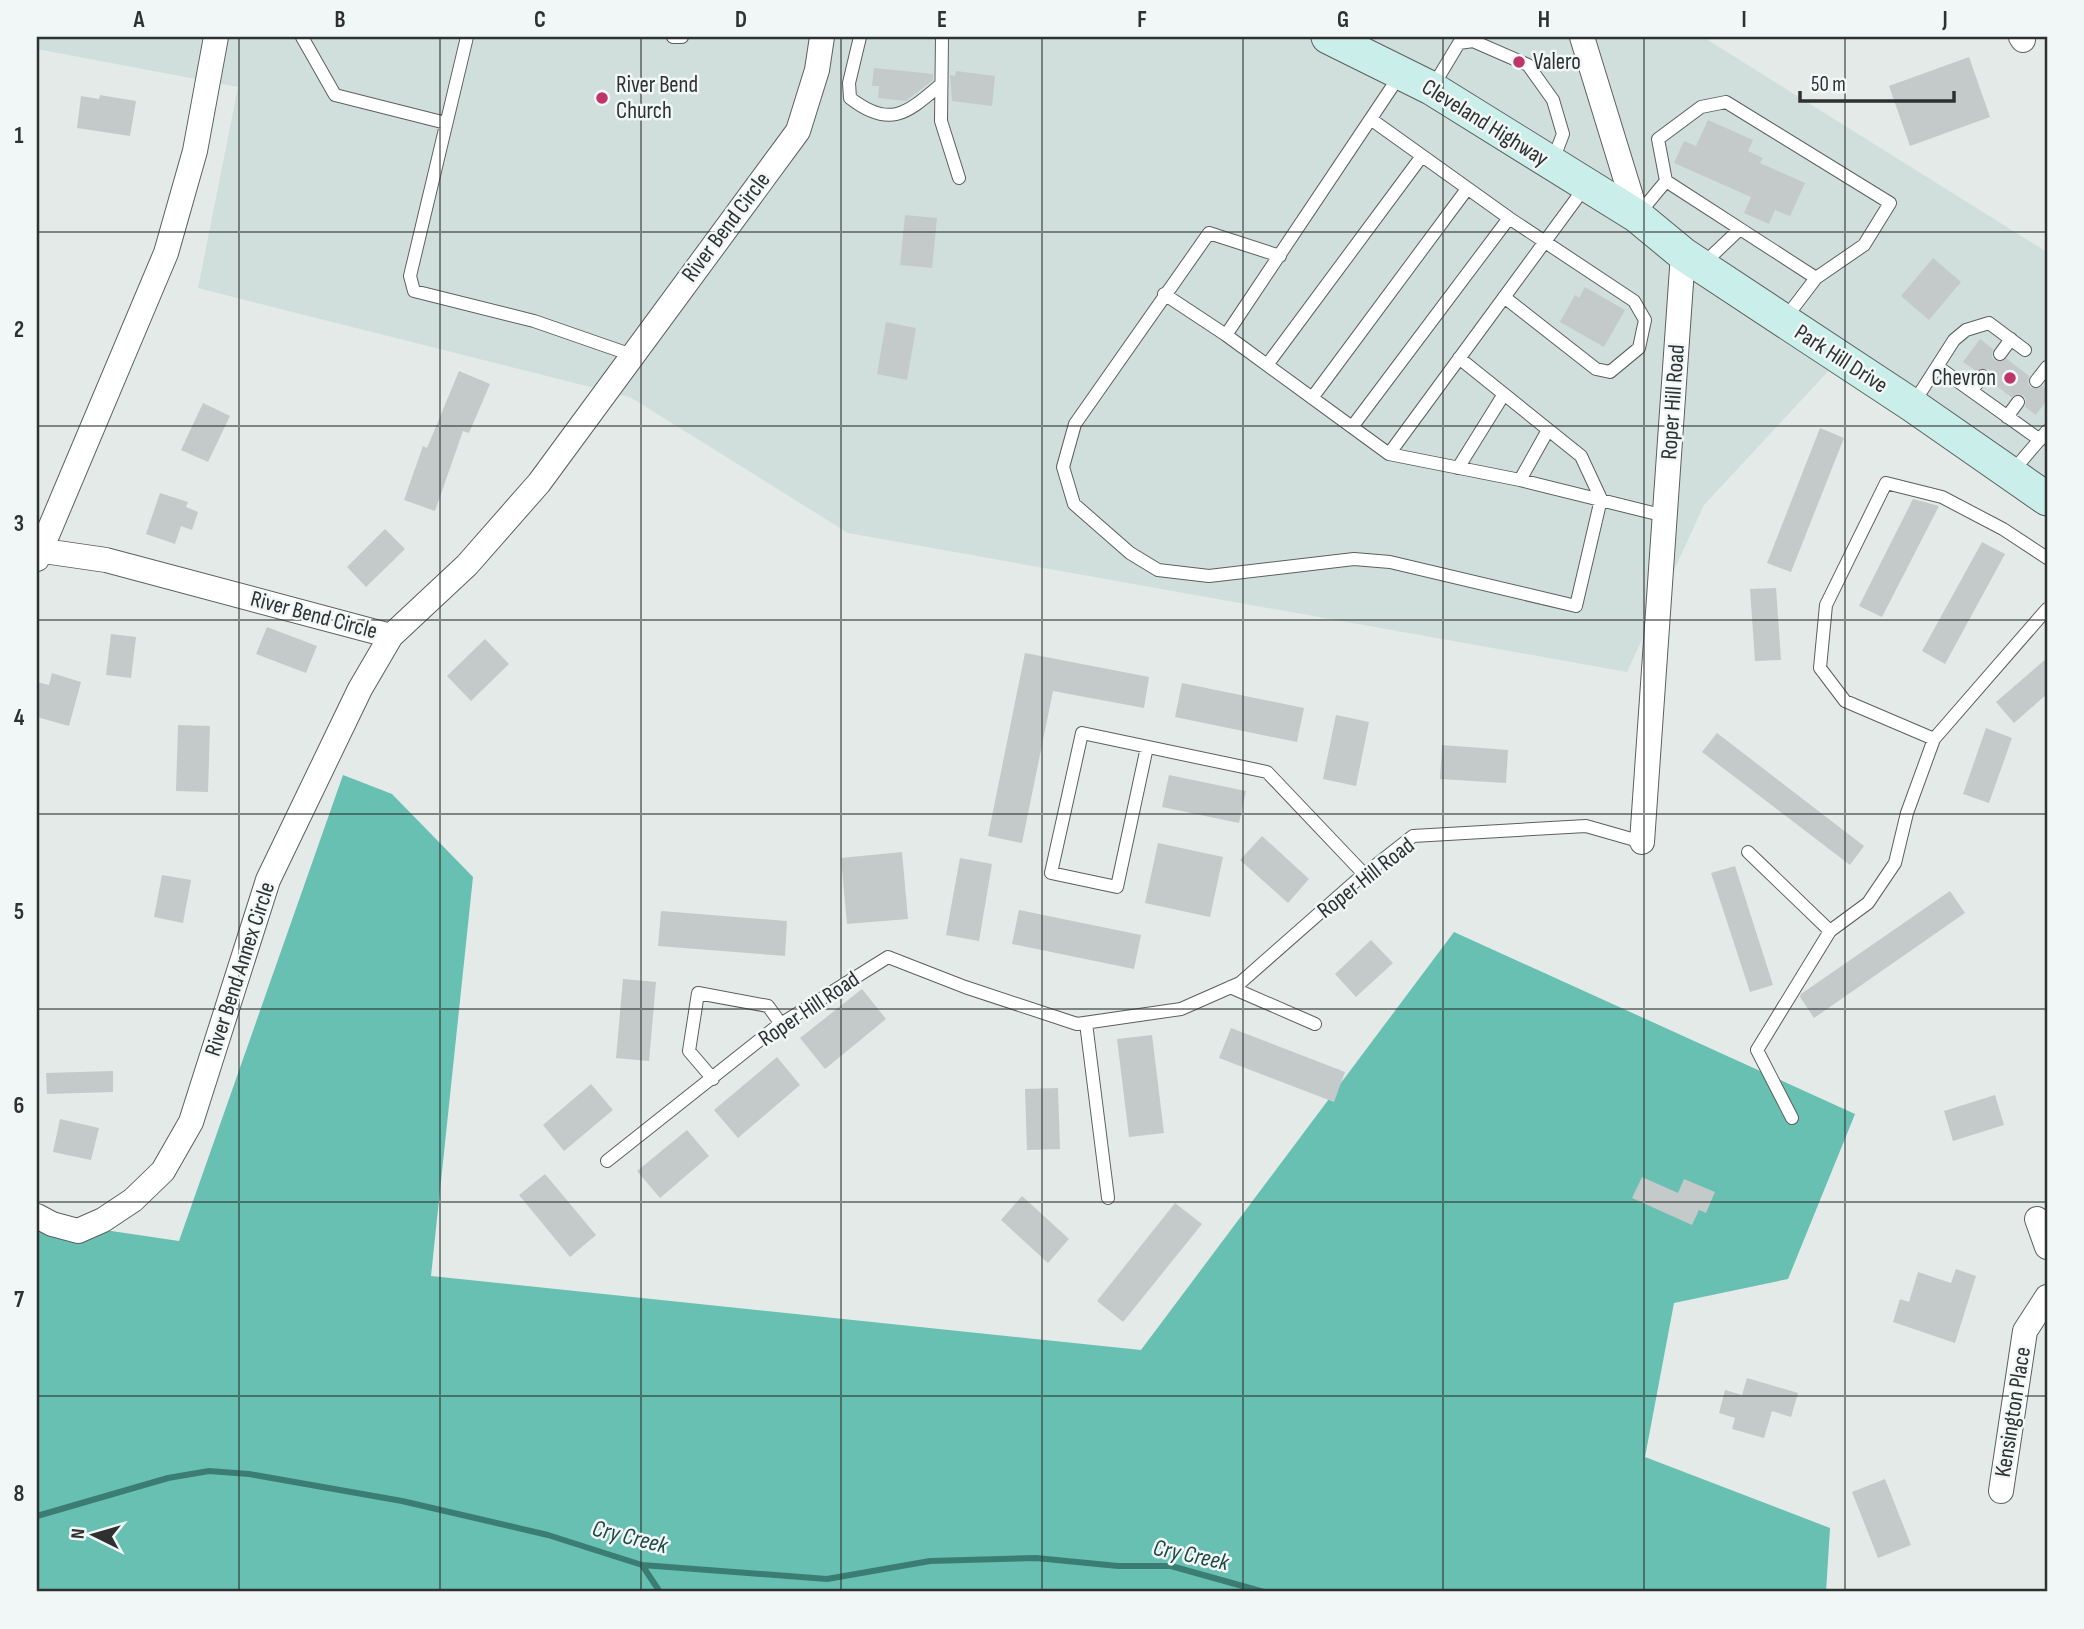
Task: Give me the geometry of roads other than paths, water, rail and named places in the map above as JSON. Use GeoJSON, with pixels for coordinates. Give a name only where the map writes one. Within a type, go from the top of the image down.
{"type":"FeatureCollection","features":[{"type":"Feature","properties":{"kind":"main road","name":"Cleveland Highway"},"geometry":{"type":"LineString","coordinates":[[1328,37],[1432,88],[1637,216]]}},
{"type":"Feature","properties":{"kind":"main road","name":"Park Hill Drive"},"geometry":{"type":"LineString","coordinates":[[1637,216],[1692,260],[1912,405],[2047,499]]}},
{"type":"Feature","properties":{"kind":"street","name":"River Bend Circle"},"geometry":{"type":"LineString","coordinates":[[216,37],[195,151],[166,254],[38,554],[106,560],[391,636],[467,565],[539,483],[798,131],[817,70],[822,37]]}},
{"type":"Feature","properties":{"kind":"street"},"geometry":{"type":"LineString","coordinates":[[1582,37],[1637,216]]}},
{"type":"Feature","properties":{"kind":"street","name":"Roper Hill Road"},"geometry":{"type":"LineString","coordinates":[[1642,842],[1665,516],[1692,260]]}},
{"type":"Feature","properties":{"kind":"street","name":"River Bend Annex Circle"},"geometry":{"type":"LineString","coordinates":[[37,1216],[52,1224],[78,1231],[103,1220],[133,1200],[163,1171],[191,1122],[268,880],[360,689],[391,636]]}},
{"type":"Feature","properties":{"kind":"street"},"geometry":{"type":"LineString","coordinates":[[2038,1219],[2047,1247]]}},
{"type":"Feature","properties":{"kind":"street","name":"Kensington Place"},"geometry":{"type":"LineString","coordinates":[[2001,1491],[2025,1331],[2047,1297]]}},
{"type":"Feature","properties":{"kind":"lane"},"geometry":{"type":"LineString","coordinates":[[302,37],[335,95],[446,123]]}},
{"type":"Feature","properties":{"kind":"lane"},"geometry":{"type":"LineString","coordinates":[[467,37],[410,276],[414,291],[534,321],[632,355]]}},
{"type":"Feature","properties":{"kind":"lane"},"geometry":{"type":"LineString","coordinates":[[673,37],[682,37]]}},
{"type":"Feature","properties":{"kind":"lane"},"geometry":{"type":"LineString","coordinates":[[860,37],[849,83],[850,98],[863,107],[892,116],[912,111],[939,86]]}},
{"type":"Feature","properties":{"kind":"lane"},"geometry":{"type":"LineString","coordinates":[[942,37],[939,86],[941,121],[959,178]]}},
{"type":"Feature","properties":{"kind":"lane"},"geometry":{"type":"LineString","coordinates":[[1432,88],[1459,43],[1473,41],[1528,65],[1553,100],[1563,134],[1551,164]]}},
{"type":"Feature","properties":{"kind":"lane"},"geometry":{"type":"LineString","coordinates":[[1226,335],[1402,72]]}},
{"type":"Feature","properties":{"kind":"lane"},"geometry":{"type":"LineString","coordinates":[[1784,321],[1816,278],[1864,246],[1890,203],[1726,102],[1701,107],[1658,139],[1666,181],[1816,278]]}},
{"type":"Feature","properties":{"kind":"lane"},"geometry":{"type":"LineString","coordinates":[[1372,120],[1509,218],[1634,301],[1645,320],[1639,348],[1611,372],[1596,369],[1504,297]]}},
{"type":"Feature","properties":{"kind":"lane"},"geometry":{"type":"LineString","coordinates":[[1267,365],[1422,156]]}},
{"type":"Feature","properties":{"kind":"lane"},"geometry":{"type":"LineString","coordinates":[[1637,216],[1666,181]]}},
{"type":"Feature","properties":{"kind":"lane"},"geometry":{"type":"LineString","coordinates":[[1389,454],[1586,186]]}},
{"type":"Feature","properties":{"kind":"lane"},"geometry":{"type":"LineString","coordinates":[[1312,398],[1467,188]]}},
{"type":"Feature","properties":{"kind":"lane"},"geometry":{"type":"LineString","coordinates":[[1352,427],[1509,218]]}},
{"type":"Feature","properties":{"kind":"lane"},"geometry":{"type":"LineString","coordinates":[[1692,260],[1740,229]]}},
{"type":"Feature","properties":{"kind":"lane"},"geometry":{"type":"LineString","coordinates":[[1280,256],[1209,233],[1075,424],[1063,467],[1074,504],[1130,553],[1158,570],[1209,576],[1354,559],[1390,562],[1576,606],[1601,499],[1581,456],[1459,358]]}},
{"type":"Feature","properties":{"kind":"lane"},"geometry":{"type":"LineString","coordinates":[[1164,294],[1226,335],[1389,454],[1520,480],[1665,516]]}},
{"type":"Feature","properties":{"kind":"lane"},"geometry":{"type":"LineString","coordinates":[[1912,405],[1954,341],[1966,330],[1989,323],[2025,350]]}},
{"type":"Feature","properties":{"kind":"lane"},"geometry":{"type":"LineString","coordinates":[[2000,354],[2011,340]]}},
{"type":"Feature","properties":{"kind":"lane"},"geometry":{"type":"LineString","coordinates":[[2036,381],[2046,365]]}},
{"type":"Feature","properties":{"kind":"lane"},"geometry":{"type":"LineString","coordinates":[[1938,367],[2007,416],[2043,435],[2011,473]]}},
{"type":"Feature","properties":{"kind":"lane"},"geometry":{"type":"LineString","coordinates":[[1972,390],[1983,376]]}},
{"type":"Feature","properties":{"kind":"lane"},"geometry":{"type":"LineString","coordinates":[[1458,468],[1504,394]]}},
{"type":"Feature","properties":{"kind":"lane"},"geometry":{"type":"LineString","coordinates":[[2007,416],[2018,402]]}},
{"type":"Feature","properties":{"kind":"lane"},"geometry":{"type":"LineString","coordinates":[[1520,480],[1548,430]]}},
{"type":"Feature","properties":{"kind":"lane"},"geometry":{"type":"LineString","coordinates":[[1934,739],[1844,701],[1820,668],[1826,604],[1886,483],[1942,496],[2003,529],[2047,558]]}},
{"type":"Feature","properties":{"kind":"lane"},"geometry":{"type":"LineString","coordinates":[[1792,1118],[1757,1050],[1830,931],[1868,903],[1895,863],[1907,813],[1934,739],[2047,609]]}},
{"type":"Feature","properties":{"kind":"lane"},"geometry":{"type":"LineString","coordinates":[[1147,747],[1117,887],[1051,873],[1082,733],[1267,772],[1364,874]]}},
{"type":"Feature","properties":{"kind":"lane","name":"Roper Hill Road"},"geometry":{"type":"LineString","coordinates":[[607,1161],[781,1024],[888,957],[1077,1024],[1181,1009],[1240,983],[1364,874],[1413,836],[1586,826],[1642,842]]}},
{"type":"Feature","properties":{"kind":"lane"},"geometry":{"type":"LineString","coordinates":[[1748,852],[1830,931]]}},
{"type":"Feature","properties":{"kind":"lane"},"geometry":{"type":"LineString","coordinates":[[1230,987],[1315,1024]]}},
{"type":"Feature","properties":{"kind":"lane"},"geometry":{"type":"LineString","coordinates":[[713,1079],[689,1051],[698,993],[768,1006],[781,1024]]}},
{"type":"Feature","properties":{"kind":"lane"},"geometry":{"type":"LineString","coordinates":[[1086,1023],[1108,1198]]}},
{"type":"Feature","properties":{"kind":"waterway","name":"Cry Creek"},"geometry":{"type":"LineString","coordinates":[[37,1516],[168,1478],[209,1471],[249,1474],[402,1501],[548,1535],[642,1565],[827,1579],[930,1561],[1036,1558],[1118,1566],[1171,1566],[1264,1592]]}},
{"type":"Feature","properties":{"kind":"waterway"},"geometry":{"type":"LineString","coordinates":[[642,1565],[660,1592]]}},
{"type":"Feature","properties":{"kind":"place","name":"Valero"},"geometry":{"type":"Point","coordinates":[1519,62]}},
{"type":"Feature","properties":{"kind":"place","name":"River Bend Church"},"geometry":{"type":"Point","coordinates":[602,98]}},
{"type":"Feature","properties":{"kind":"place","name":"Chevron"},"geometry":{"type":"Point","coordinates":[2010,378]}}]}
